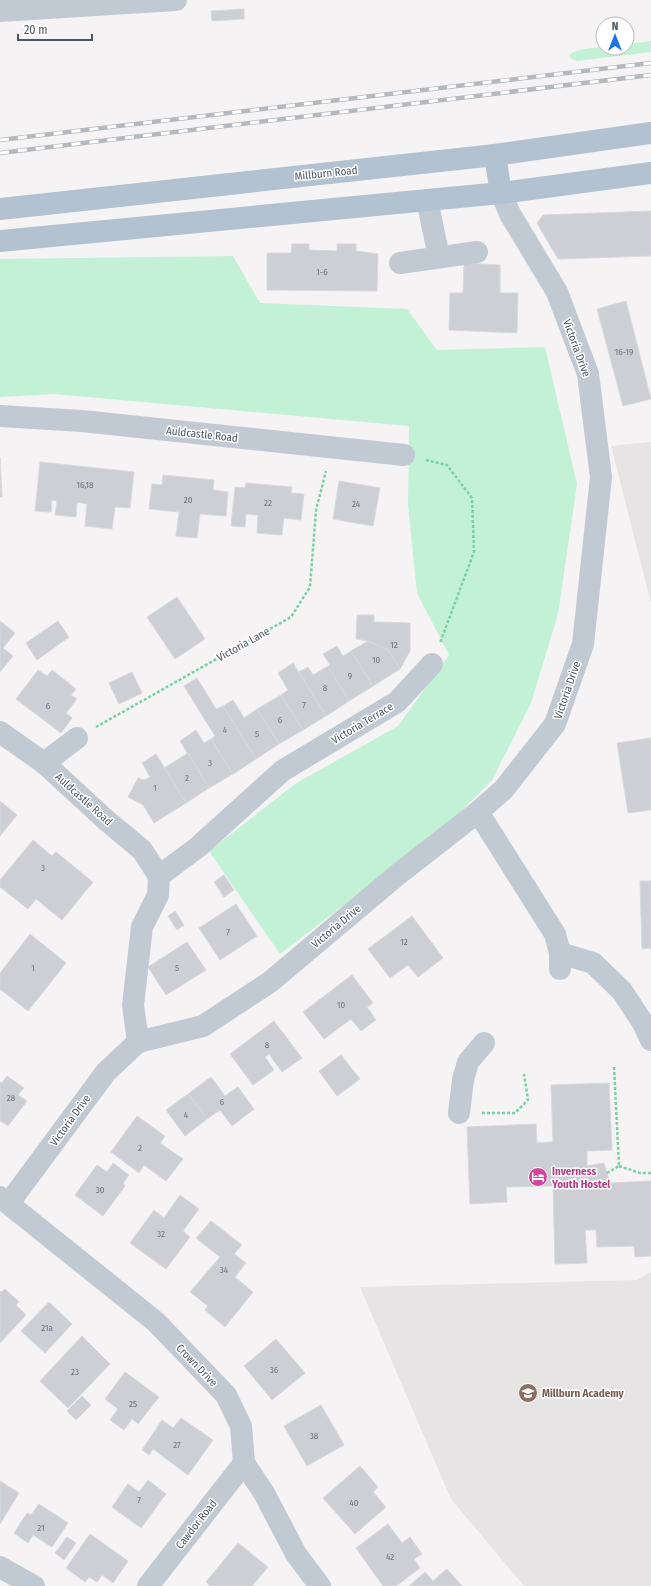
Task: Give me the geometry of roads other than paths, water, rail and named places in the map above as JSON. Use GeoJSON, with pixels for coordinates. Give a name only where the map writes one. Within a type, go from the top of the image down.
{"type":"FeatureCollection","features":[{"type":"Feature","properties":{"kind":"main road","name":"Millburn Road"},"geometry":{"type":"LineString","coordinates":[[0,209],[495,155],[651,134]]}},
{"type":"Feature","properties":{"kind":"main road"},"geometry":{"type":"LineString","coordinates":[[495,155],[501,193]]}},
{"type":"Feature","properties":{"kind":"main road"},"geometry":{"type":"LineString","coordinates":[[0,241],[501,193],[651,174]]}},
{"type":"Feature","properties":{"kind":"street"},"geometry":{"type":"LineString","coordinates":[[0,11],[176,0]]}},
{"type":"Feature","properties":{"kind":"street","name":"Victoria Drive"},"geometry":{"type":"LineString","coordinates":[[5,1200],[106,1072],[138,1042],[203,1026],[270,982],[396,876],[478,812],[504,789],[556,724],[583,644],[601,477],[588,374],[557,292],[510,214],[501,193]]}},
{"type":"Feature","properties":{"kind":"street"},"geometry":{"type":"LineString","coordinates":[[427,200],[439,257]]}},
{"type":"Feature","properties":{"kind":"street"},"geometry":{"type":"LineString","coordinates":[[400,263],[477,252]]}},
{"type":"Feature","properties":{"kind":"street","name":"Auldcastle Road"},"geometry":{"type":"LineString","coordinates":[[0,416],[82,421],[404,456]]}},
{"type":"Feature","properties":{"kind":"street","name":"Victoria Terrace"},"geometry":{"type":"LineString","coordinates":[[159,876],[198,847],[282,771],[397,702],[432,664]]}},
{"type":"Feature","properties":{"kind":"street","name":"Auldcastle Road"},"geometry":{"type":"LineString","coordinates":[[0,732],[44,763],[106,820],[142,850],[159,876]]}},
{"type":"Feature","properties":{"kind":"street"},"geometry":{"type":"LineString","coordinates":[[44,763],[77,738]]}},
{"type":"Feature","properties":{"kind":"street"},"geometry":{"type":"LineString","coordinates":[[478,812],[555,934],[560,961],[593,963],[622,991],[648,1028]]}},
{"type":"Feature","properties":{"kind":"street"},"geometry":{"type":"LineString","coordinates":[[138,1042],[133,1005],[142,927],[158,895],[159,876]]}},
{"type":"Feature","properties":{"kind":"street"},"geometry":{"type":"LineString","coordinates":[[459,1113],[463,1080],[468,1062],[484,1043]]}},
{"type":"Feature","properties":{"kind":"street","name":"Crown Drive"},"geometry":{"type":"LineString","coordinates":[[5,1200],[156,1322],[226,1395],[241,1426],[244,1462],[264,1493],[296,1554],[320,1586]]}},
{"type":"Feature","properties":{"kind":"street","name":"Cawdor Road"},"geometry":{"type":"LineString","coordinates":[[148,1586],[244,1462]]}},
{"type":"Feature","properties":{"kind":"street"},"geometry":{"type":"LineString","coordinates":[[0,1567],[34,1586]]}},
{"type":"Feature","properties":{"kind":"railway"},"geometry":{"type":"LineString","coordinates":[[0,140],[651,63]]}},
{"type":"Feature","properties":{"kind":"railway"},"geometry":{"type":"LineString","coordinates":[[0,153],[651,75]]}},
{"type":"Feature","properties":{"kind":"place","name":"Inverness Youth Hostel"},"geometry":{"type":"Point","coordinates":[538,1177]}},
{"type":"Feature","properties":{"kind":"place","name":"Millburn Academy"},"geometry":{"type":"Point","coordinates":[528,1393]}}]}
